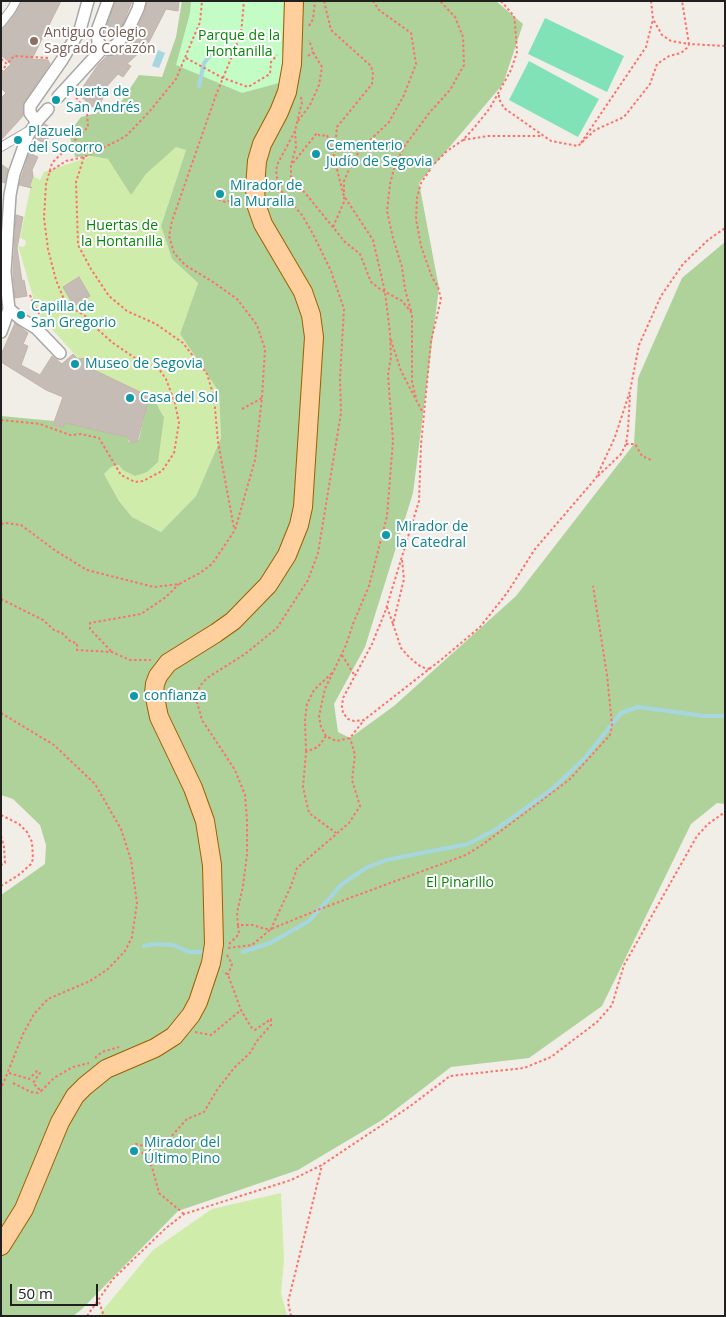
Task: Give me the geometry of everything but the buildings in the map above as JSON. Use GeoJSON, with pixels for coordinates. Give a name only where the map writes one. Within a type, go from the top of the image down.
{"type":"FeatureCollection","features":[{"type":"Feature","properties":{"kind":"main road"},"geometry":{"type":"LineString","coordinates":[[1,1246],[24,1209],[60,1122],[75,1096],[84,1086],[106,1069],[160,1045],[181,1029],[198,1002],[211,963],[214,944],[212,865],[205,821],[193,788],[158,717],[154,693],[155,684],[164,667],[233,621],[268,585],[287,555],[295,538],[301,516],[314,337],[311,315],[303,292],[263,224],[256,204],[255,187],[257,161],[262,144],[287,92],[292,64],[294,1]]}},
{"type":"Feature","properties":{"kind":"street"},"geometry":{"type":"LineString","coordinates":[[1,23],[12,10],[16,1]]}},
{"type":"Feature","properties":{"kind":"street"},"geometry":{"type":"LineString","coordinates":[[34,126],[30,106],[80,30],[88,1]]}},
{"type":"Feature","properties":{"kind":"street"},"geometry":{"type":"LineString","coordinates":[[108,1],[97,31],[98,42],[103,48],[110,49],[117,44],[129,28],[140,1]]}},
{"type":"Feature","properties":{"kind":"street"},"geometry":{"type":"LineString","coordinates":[[58,97],[103,48]]}},
{"type":"Feature","properties":{"kind":"street"},"geometry":{"type":"LineString","coordinates":[[1,332],[9,309],[5,272],[5,249],[14,174],[34,126],[48,109]]}},
{"type":"Feature","properties":{"kind":"street"},"geometry":{"type":"LineString","coordinates":[[1,147],[34,126]]}},
{"type":"Feature","properties":{"kind":"street"},"geometry":{"type":"LineString","coordinates":[[9,309],[36,328],[60,353]]}},
{"type":"Feature","properties":{"kind":"path"},"geometry":{"type":"LineString","coordinates":[[49,172],[66,161],[84,157],[127,135],[149,112],[176,79],[187,59],[200,22],[202,1]]}},
{"type":"Feature","properties":{"kind":"path"},"geometry":{"type":"LineString","coordinates":[[112,652],[90,629],[90,623],[140,614],[166,597],[179,584],[212,564],[235,530],[255,460],[265,350],[258,325],[237,299],[185,265],[174,253],[169,236],[187,176],[241,34],[244,1]]}},
{"type":"Feature","properties":{"kind":"path"},"geometry":{"type":"LineString","coordinates":[[307,28],[313,19],[315,1]]}},
{"type":"Feature","properties":{"kind":"path"},"geometry":{"type":"LineString","coordinates":[[324,1],[331,30],[371,66],[373,74],[372,84],[337,127],[334,158]]}},
{"type":"Feature","properties":{"kind":"path"},"geometry":{"type":"LineString","coordinates":[[332,228],[344,202],[344,181],[352,160],[389,122],[404,96],[416,64],[412,33],[379,10],[373,1]]}},
{"type":"Feature","properties":{"kind":"path"},"geometry":{"type":"LineString","coordinates":[[416,398],[412,382],[410,350],[412,313],[405,289],[402,267],[392,238],[387,211],[390,184],[395,165],[404,146],[450,90],[464,65],[463,37],[455,17],[440,1]]}},
{"type":"Feature","properties":{"kind":"path"},"geometry":{"type":"LineString","coordinates":[[364,720],[354,721],[348,719],[343,713],[343,698],[372,644],[419,501],[431,341],[441,299],[421,246],[416,219],[417,198],[421,183],[434,164],[447,151],[463,140],[490,108],[511,70],[517,52],[514,16],[501,1]]}},
{"type":"Feature","properties":{"kind":"path"},"geometry":{"type":"LineString","coordinates":[[578,146],[646,47],[652,18],[651,1]]}},
{"type":"Feature","properties":{"kind":"path"},"geometry":{"type":"LineString","coordinates":[[578,146],[595,130],[624,117],[650,84],[657,64],[668,56],[681,53],[688,47],[682,1]]}},
{"type":"Feature","properties":{"kind":"path"},"geometry":{"type":"LineString","coordinates":[[652,18],[662,35],[671,41],[725,46]]}},
{"type":"Feature","properties":{"kind":"path"},"geometry":{"type":"LineString","coordinates":[[298,121],[310,105],[319,85],[322,67],[314,54],[308,35]]}},
{"type":"Feature","properties":{"kind":"path"},"geometry":{"type":"LineString","coordinates":[[187,59],[219,77],[248,87],[270,74],[271,62],[278,55]]}},
{"type":"Feature","properties":{"kind":"path"},"geometry":{"type":"LineString","coordinates":[[1,72],[14,56],[62,60]]}},
{"type":"Feature","properties":{"kind":"path"},"geometry":{"type":"LineString","coordinates":[[2,61],[7,64]]}},
{"type":"Feature","properties":{"kind":"path"},"geometry":{"type":"LineString","coordinates":[[1,420],[40,424],[70,435],[81,434],[98,438],[121,475],[135,482],[142,481],[162,471],[174,454],[179,423],[175,402],[163,374],[159,369],[135,358],[113,343],[87,317],[72,308],[63,297],[48,249],[44,218],[46,184],[49,172],[52,163],[88,127],[89,119],[87,112],[68,88]]}},
{"type":"Feature","properties":{"kind":"path"},"geometry":{"type":"LineString","coordinates":[[224,949],[239,934],[237,913],[243,886],[248,820],[245,795],[235,770],[199,712],[198,694],[200,686],[207,678],[245,654],[277,628],[308,580],[318,553],[341,413],[340,378],[344,309],[331,271],[314,234],[302,215],[282,192],[277,178],[276,170],[278,163],[295,132],[298,121],[302,102],[300,93]]}},
{"type":"Feature","properties":{"kind":"path"},"geometry":{"type":"LineString","coordinates":[[499,93],[499,99],[504,108],[550,141],[578,146]]}},
{"type":"Feature","properties":{"kind":"path"},"geometry":{"type":"LineString","coordinates":[[295,132],[296,147],[291,178],[312,201],[332,228],[360,254],[371,282],[402,301],[412,313]]}},
{"type":"Feature","properties":{"kind":"path"},"geometry":{"type":"LineString","coordinates":[[292,165],[317,133],[320,136],[327,135],[344,196],[373,240],[385,292],[390,333],[391,357],[388,375],[393,441],[387,516],[369,586],[342,655],[325,689],[319,716],[321,727],[326,736],[336,741],[350,738],[364,720],[480,627],[507,593],[535,549],[596,478],[620,454],[626,444],[630,391]]}},
{"type":"Feature","properties":{"kind":"path"},"geometry":{"type":"LineString","coordinates":[[463,140],[488,136],[543,136]]}},
{"type":"Feature","properties":{"kind":"path"},"geometry":{"type":"LineString","coordinates":[[84,157],[76,182],[78,245],[91,269],[110,296],[127,311],[156,324],[183,344],[207,374],[214,397],[218,442],[235,530]]}},
{"type":"Feature","properties":{"kind":"path"},"geometry":{"type":"LineString","coordinates":[[216,195],[218,199],[225,202],[245,196]]}},
{"type":"Feature","properties":{"kind":"path"},"geometry":{"type":"LineString","coordinates":[[596,478],[615,437],[630,391],[639,345],[661,296],[683,264],[719,231],[725,230]]}},
{"type":"Feature","properties":{"kind":"path"},"geometry":{"type":"LineString","coordinates":[[34,312],[38,310]]}},
{"type":"Feature","properties":{"kind":"path"},"geometry":{"type":"LineString","coordinates":[[390,333],[394,352],[424,415]]}},
{"type":"Feature","properties":{"kind":"path"},"geometry":{"type":"LineString","coordinates":[[242,408],[262,398]]}},
{"type":"Feature","properties":{"kind":"path"},"geometry":{"type":"LineString","coordinates":[[626,444],[635,444],[642,456],[651,460]]}},
{"type":"Feature","properties":{"kind":"path"},"geometry":{"type":"LineString","coordinates":[[1,524],[6,522],[21,525],[56,551],[87,570],[154,587],[179,584]]}},
{"type":"Feature","properties":{"kind":"path"},"geometry":{"type":"LineString","coordinates":[[393,624],[404,579],[402,557]]}},
{"type":"Feature","properties":{"kind":"path"},"geometry":{"type":"LineString","coordinates":[[224,949],[252,945],[271,929],[466,855],[569,780],[610,735],[612,725],[608,675],[593,586]]}},
{"type":"Feature","properties":{"kind":"path"},"geometry":{"type":"LineString","coordinates":[[1,599],[43,620],[54,630],[62,633],[71,642],[77,643],[77,650],[112,652],[130,660],[152,660]]}},
{"type":"Feature","properties":{"kind":"path"},"geometry":{"type":"LineString","coordinates":[[386,606],[401,648],[421,667],[430,669]]}},
{"type":"Feature","properties":{"kind":"path"},"geometry":{"type":"LineString","coordinates":[[342,655],[356,676]]}},
{"type":"Feature","properties":{"kind":"path"},"geometry":{"type":"LineString","coordinates":[[334,672],[314,690],[307,704],[303,787],[309,814],[336,834]]}},
{"type":"Feature","properties":{"kind":"path"},"geometry":{"type":"LineString","coordinates":[[1,714],[54,745],[95,784],[122,829],[131,860],[137,903],[132,937],[125,951],[108,969],[90,981],[48,999],[34,1014],[23,1034],[1,1089]]}},
{"type":"Feature","properties":{"kind":"path"},"geometry":{"type":"LineString","coordinates":[[306,752],[318,748],[326,736]]}},
{"type":"Feature","properties":{"kind":"path"},"geometry":{"type":"LineString","coordinates":[[271,929],[291,886],[297,868],[349,823],[360,806],[352,780],[355,755],[350,738]]}},
{"type":"Feature","properties":{"kind":"path"},"geometry":{"type":"LineString","coordinates":[[87,1316],[113,1279],[166,1228],[184,1214],[290,1180],[322,1165],[410,1107],[450,1076],[524,1068],[551,1057],[597,1022],[612,1005],[624,965],[697,836],[708,824],[725,812]]}},
{"type":"Feature","properties":{"kind":"path"},"geometry":{"type":"LineString","coordinates":[[1,815],[19,824],[27,832],[32,842],[33,859],[20,874],[1,886]]}},
{"type":"Feature","properties":{"kind":"path"},"geometry":{"type":"LineString","coordinates":[[1,836],[5,863],[1,865]]}},
{"type":"Feature","properties":{"kind":"path"},"geometry":{"type":"LineString","coordinates":[[238,925],[253,925],[271,929]]}},
{"type":"Feature","properties":{"kind":"path"},"geometry":{"type":"LineString","coordinates":[[224,949],[232,964],[228,975]]}},
{"type":"Feature","properties":{"kind":"path"},"geometry":{"type":"LineString","coordinates":[[184,1214],[159,1192],[152,1167],[147,1158],[138,1149],[132,1148],[136,1144],[148,1147],[168,1140],[188,1119],[204,1112],[217,1090],[234,1068],[251,1052],[256,1042],[271,1024],[271,1019],[255,1030],[241,1010],[228,975],[211,963]]}},
{"type":"Feature","properties":{"kind":"path"},"geometry":{"type":"LineString","coordinates":[[181,1029],[211,1035],[241,1010]]}},
{"type":"Feature","properties":{"kind":"path"},"geometry":{"type":"LineString","coordinates":[[13,1083],[31,1092],[38,1093],[54,1078],[72,1067],[89,1063],[102,1052],[117,1046],[123,1047]]}},
{"type":"Feature","properties":{"kind":"path"},"geometry":{"type":"LineString","coordinates":[[8,1072],[29,1079],[37,1071],[40,1073],[33,1083],[41,1091]]}},
{"type":"Feature","properties":{"kind":"path"},"geometry":{"type":"LineString","coordinates":[[291,1316],[288,1302],[322,1165]]}},
{"type":"Feature","properties":{"kind":"path"},"geometry":{"type":"LineString","coordinates":[[99,1300],[104,1316]]}},
{"type":"Feature","properties":{"kind":"green space","name":"El Pinarillo"},"geometry":{"type":"Polygon","coordinates":[[[182,1],[496,1],[523,24],[503,84],[419,183],[439,288],[413,493],[365,647],[334,704],[338,732],[350,738],[394,706],[516,596],[634,444],[638,378],[682,278],[725,242],[725,804],[717,803],[691,824],[602,1006],[529,1058],[451,1067],[382,1120],[298,1170],[178,1211],[73,1316],[1,1316],[1,895],[45,864],[46,845],[40,825],[13,799],[1,795],[1,416],[54,421],[53,425],[63,427],[65,423],[127,437],[129,442],[134,443],[139,439],[147,403],[151,400],[152,396],[164,417],[158,462],[147,472],[135,476],[123,470],[119,465],[111,467],[104,474],[119,501],[132,517],[161,532],[196,496],[221,438],[219,392],[180,334],[198,283],[172,259],[161,226],[186,150],[176,147],[146,174],[131,195],[108,159],[92,156],[75,157],[69,133],[81,117],[97,113],[105,104],[115,111],[139,75],[162,77],[176,37],[182,1]]]}},
{"type":"Feature","properties":{"kind":"green space","name":"Parque de la Hontanilla"},"geometry":{"type":"Polygon","coordinates":[[[191,1],[284,1],[282,50],[284,56],[279,83],[242,93],[176,65],[190,13],[191,1]]]}},
{"type":"Feature","properties":{"kind":"green space"},"geometry":{"type":"Polygon","coordinates":[[[545,18],[624,56],[607,92],[528,54],[545,18]]]}},
{"type":"Feature","properties":{"kind":"green space"},"geometry":{"type":"Polygon","coordinates":[[[529,61],[599,99],[578,137],[509,100],[529,61]]]}},
{"type":"Feature","properties":{"kind":"green space","name":"Huertas de la Hontanilla"},"geometry":{"type":"Polygon","coordinates":[[[176,146],[186,150],[161,226],[172,259],[198,283],[180,334],[219,392],[221,438],[196,496],[161,532],[132,517],[119,501],[104,474],[111,467],[119,465],[164,416],[149,392],[142,393],[88,367],[89,360],[79,359],[39,315],[45,312],[42,304],[36,307],[18,246],[23,247],[26,244],[25,240],[20,238],[33,176],[40,180],[44,172],[92,156],[108,159],[131,194],[146,174],[176,146]]]}},
{"type":"Feature","properties":{"kind":"green space"},"geometry":{"type":"Polygon","coordinates":[[[281,1193],[284,1261],[281,1293],[287,1316],[98,1316],[153,1250],[212,1209],[281,1193]]]}},
{"type":"Feature","properties":{"kind":"water"},"geometry":{"type":"Polygon","coordinates":[[[158,50],[165,53],[159,68],[152,66],[158,50]]]}},
{"type":"Feature","properties":{"kind":"waterway"},"geometry":{"type":"LineString","coordinates":[[199,86],[204,63],[214,51]]}},
{"type":"Feature","properties":{"kind":"waterway"},"geometry":{"type":"LineString","coordinates":[[243,952],[270,943],[309,921],[342,884],[366,868],[386,860],[468,844],[495,830],[550,791],[584,759],[621,713],[638,707],[704,716],[725,716]]}},
{"type":"Feature","properties":{"kind":"waterway"},"geometry":{"type":"LineString","coordinates":[[144,946],[156,944],[173,945],[189,952],[202,952]]}},
{"type":"Feature","properties":{"kind":"place","name":"Antiguo Colegio Sagrado Corazón"},"geometry":{"type":"Point","coordinates":[34,41]}},
{"type":"Feature","properties":{"kind":"place","name":"Puerta de San Andrés"},"geometry":{"type":"Point","coordinates":[56,100]}},
{"type":"Feature","properties":{"kind":"place","name":"Plazuela del Socorro"},"geometry":{"type":"Point","coordinates":[18,140]}},
{"type":"Feature","properties":{"kind":"place","name":"Cementerio Judío de Segovia"},"geometry":{"type":"Point","coordinates":[316,154]}},
{"type":"Feature","properties":{"kind":"place","name":"Mirador de la Muralla"},"geometry":{"type":"Point","coordinates":[220,194]}},
{"type":"Feature","properties":{"kind":"place","name":"Capilla de San Gregorio"},"geometry":{"type":"Point","coordinates":[21,315]}},
{"type":"Feature","properties":{"kind":"place","name":"Museo de Segovia"},"geometry":{"type":"Point","coordinates":[75,364]}},
{"type":"Feature","properties":{"kind":"place","name":"Casa del Sol"},"geometry":{"type":"Point","coordinates":[130,398]}},
{"type":"Feature","properties":{"kind":"place","name":"Mirador de la Catedral"},"geometry":{"type":"Point","coordinates":[386,535]}},
{"type":"Feature","properties":{"kind":"place","name":"confianza"},"geometry":{"type":"Point","coordinates":[134,696]}},
{"type":"Feature","properties":{"kind":"place","name":"Mirador del Último Pino"},"geometry":{"type":"Point","coordinates":[134,1151]}}]}
